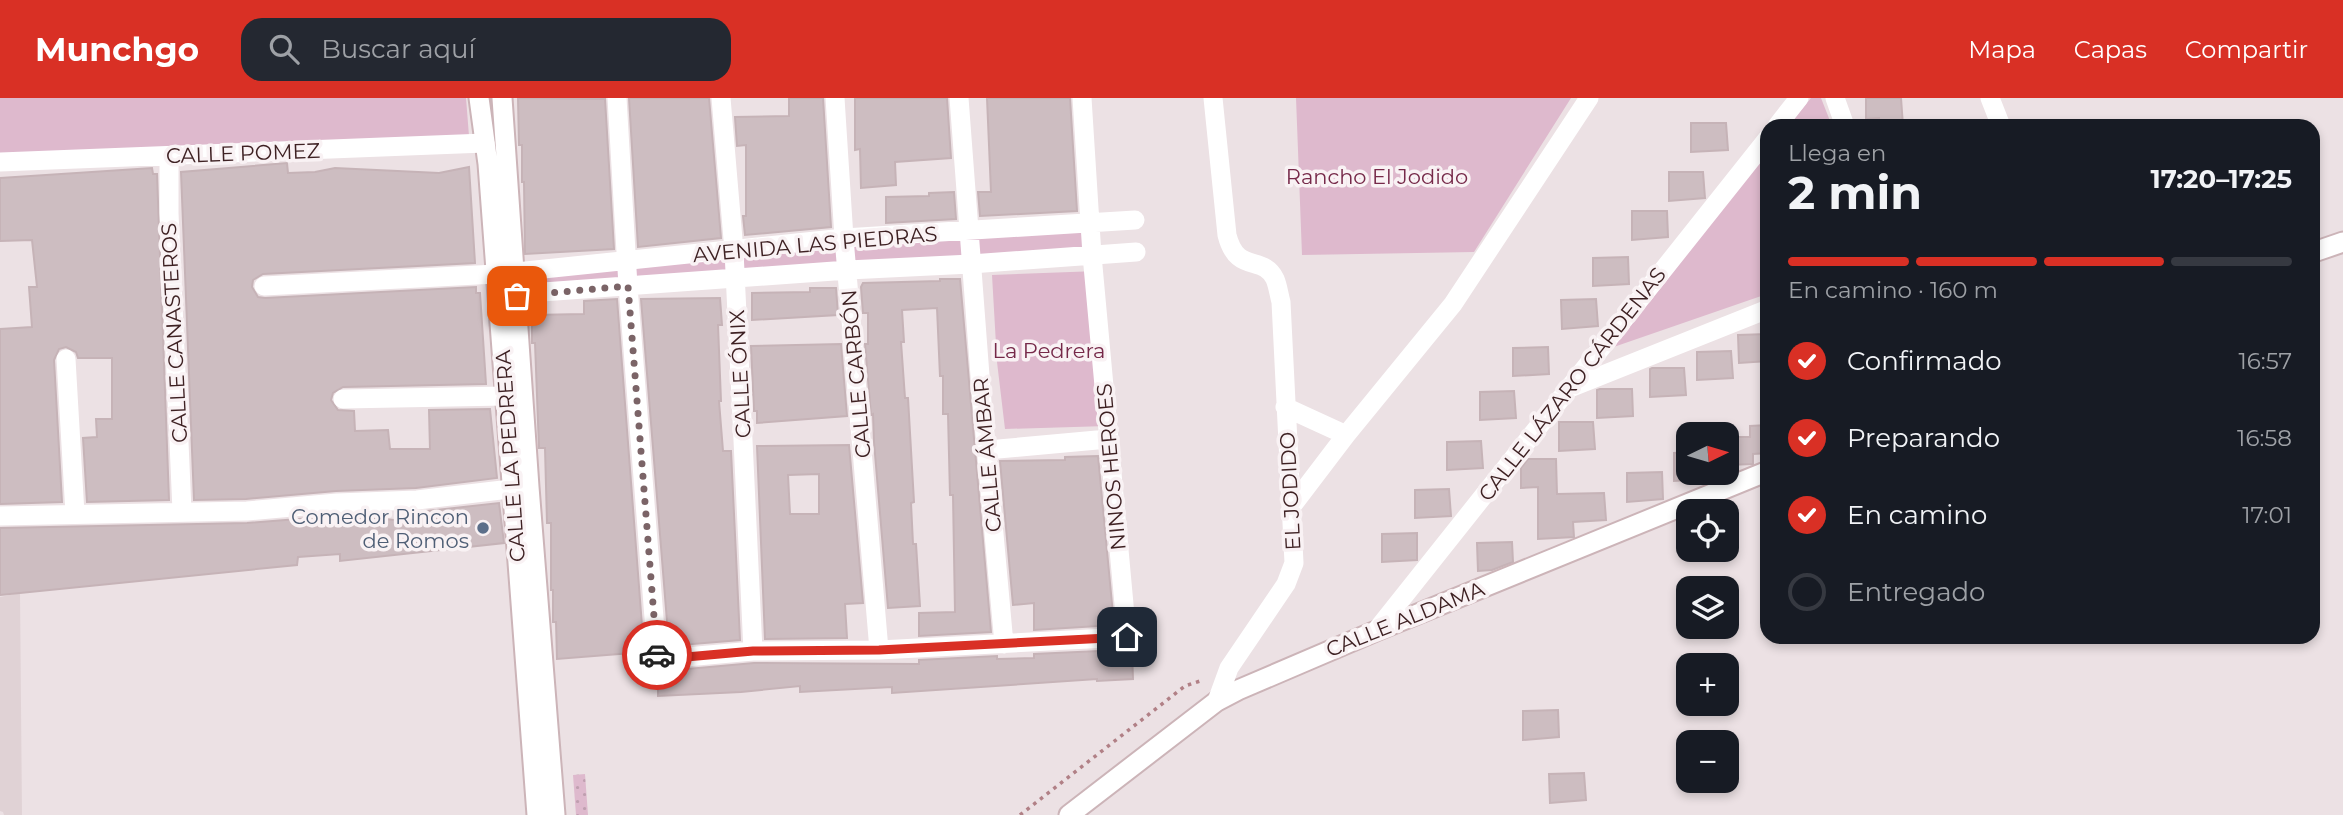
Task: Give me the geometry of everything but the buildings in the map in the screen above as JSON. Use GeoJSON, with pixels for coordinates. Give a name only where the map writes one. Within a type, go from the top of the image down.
{"type":"FeatureCollection","features":[{"type":"Feature","properties":{"kind":"street","name":"CALLE LA PEDRERA"},"geometry":{"type":"LineString","coordinates":[[480,98],[505,273],[517,296],[520,488],[542,764],[555,815]]}},
{"type":"Feature","properties":{"kind":"street","name":"CALLE LA PEDRERA"},"geometry":{"type":"LineString","coordinates":[[502,98],[505,273],[496,295],[505,396],[520,488]]}},
{"type":"Feature","properties":{"kind":"street"},"geometry":{"type":"LineString","coordinates":[[617,98],[628,286],[657,656],[664,659],[753,651],[879,650],[1004,644]]}},
{"type":"Feature","properties":{"kind":"street","name":"CALLE ÓNIX"},"geometry":{"type":"LineString","coordinates":[[721,98],[734,251],[753,651]]}},
{"type":"Feature","properties":{"kind":"street","name":"CALLE CARBÓN"},"geometry":{"type":"LineString","coordinates":[[835,98],[844,239],[879,650]]}},
{"type":"Feature","properties":{"kind":"street","name":"CALLE ÁMBAR"},"geometry":{"type":"LineString","coordinates":[[959,98],[1004,644]]}},
{"type":"Feature","properties":{"kind":"street","name":"NINOS HEROES"},"geometry":{"type":"LineString","coordinates":[[1004,644],[1127,637],[1089,223],[1082,98]]}},
{"type":"Feature","properties":{"kind":"street","name":"EL JODIDO"},"geometry":{"type":"LineString","coordinates":[[1213,98],[1227,235],[1231,251],[1240,259],[1266,268],[1275,278],[1281,302],[1294,563],[1286,584],[1229,668],[1217,701]]}},
{"type":"Feature","properties":{"kind":"street"},"geometry":{"type":"LineString","coordinates":[[1292,506],[1453,304],[1589,98]]}},
{"type":"Feature","properties":{"kind":"street"},"geometry":{"type":"LineString","coordinates":[[1782,119],[1799,98]]}},
{"type":"Feature","properties":{"kind":"street"},"geometry":{"type":"LineString","coordinates":[[1835,98],[1842,119]]}},
{"type":"Feature","properties":{"kind":"street"},"geometry":{"type":"LineString","coordinates":[[1990,98],[1998,119]]}},
{"type":"Feature","properties":{"kind":"street","name":"CALLE POMEZ"},"geometry":{"type":"LineString","coordinates":[[0,162],[485,143]]}},
{"type":"Feature","properties":{"kind":"street","name":"CALLE LÁZARO CÁRDENAS"},"geometry":{"type":"LineString","coordinates":[[1376,631],[1760,148]]}},
{"type":"Feature","properties":{"kind":"street","name":"CALLE CANASTEROS"},"geometry":{"type":"LineString","coordinates":[[169,156],[169,214],[182,511]]}},
{"type":"Feature","properties":{"kind":"street","name":"AVENIDA LAS PIEDRAS"},"geometry":{"type":"LineString","coordinates":[[264,286],[505,273],[844,239],[1135,220]]}},
{"type":"Feature","properties":{"kind":"street"},"geometry":{"type":"LineString","coordinates":[[2320,250],[2343,242]]}},
{"type":"Feature","properties":{"kind":"street","name":"AVENIDA LAS PIEDRAS"},"geometry":{"type":"LineString","coordinates":[[496,295],[517,296],[735,278],[1136,252]]}},
{"type":"Feature","properties":{"kind":"street"},"geometry":{"type":"LineString","coordinates":[[1569,388],[1760,312]]}},
{"type":"Feature","properties":{"kind":"street"},"geometry":{"type":"LineString","coordinates":[[66,359],[75,514]]}},
{"type":"Feature","properties":{"kind":"street"},"geometry":{"type":"LineString","coordinates":[[344,399],[505,396]]}},
{"type":"Feature","properties":{"kind":"street"},"geometry":{"type":"LineString","coordinates":[[1285,407],[1346,435]]}},
{"type":"Feature","properties":{"kind":"street"},"geometry":{"type":"LineString","coordinates":[[987,450],[1108,439]]}},
{"type":"Feature","properties":{"kind":"street","name":"CALLE ALDAMA"},"geometry":{"type":"LineString","coordinates":[[1069,815],[1217,701],[1249,685],[1760,474]]}},
{"type":"Feature","properties":{"kind":"street"},"geometry":{"type":"LineString","coordinates":[[0,516],[247,511],[337,503],[417,500],[520,488]]}},
{"type":"Feature","properties":{"kind":"street","name":"CALLE LA PEDRERA"},"geometry":{"type":"LineString","coordinates":[[537,815],[542,764]]}},
{"type":"Feature","properties":{"kind":"path"},"geometry":{"type":"LineString","coordinates":[[1020,815],[1185,686],[1229,668]]}},
{"type":"Feature","properties":{"kind":"shaded area"},"geometry":{"type":"Polygon","coordinates":[[[20,593],[22,815],[4,815],[0,811],[0,597],[20,593]]]}},
{"type":"Feature","properties":{"kind":"green space"},"geometry":{"type":"Polygon","coordinates":[[[0,98],[466,98],[469,136],[0,162],[0,98]]]}},
{"type":"Feature","properties":{"kind":"green space","name":"Rancho El Jodido"},"geometry":{"type":"Polygon","coordinates":[[[1296,98],[1571,98],[1474,252],[1302,255],[1296,98]]]}},
{"type":"Feature","properties":{"kind":"green space"},"geometry":{"type":"Polygon","coordinates":[[[1811,98],[1821,98],[1829,119],[1794,119],[1811,98]]]}},
{"type":"Feature","properties":{"kind":"green space"},"geometry":{"type":"Polygon","coordinates":[[[1760,160],[1760,296],[1605,350],[1760,160]]]}},
{"type":"Feature","properties":{"kind":"green space"},"geometry":{"type":"Polygon","coordinates":[[[1094,227],[1096,248],[527,285],[525,273],[1094,227]]]}},
{"type":"Feature","properties":{"kind":"green space","name":"La Pedrera"},"geometry":{"type":"Polygon","coordinates":[[[1098,271],[1107,426],[1005,429],[997,362],[992,275],[1098,271]]]}},
{"type":"Feature","properties":{"kind":"green space"},"geometry":{"type":"Polygon","coordinates":[[[585,774],[588,815],[576,815],[573,775],[585,774]]]}},
{"type":"Feature","properties":{"kind":"way so far"},"geometry":{"type":"LineString","coordinates":[[517,296],[628,286],[657,655]]}},
{"type":"Feature","properties":{"kind":"place","name":"Comedor Rincon de Romos"},"geometry":{"type":"Point","coordinates":[483,528]}},
{"type":"Feature","properties":{"kind":"route"},"geometry":{"type":"LineString","coordinates":[[657,655],[664,659],[753,651],[879,650],[1127,637]]}}]}
